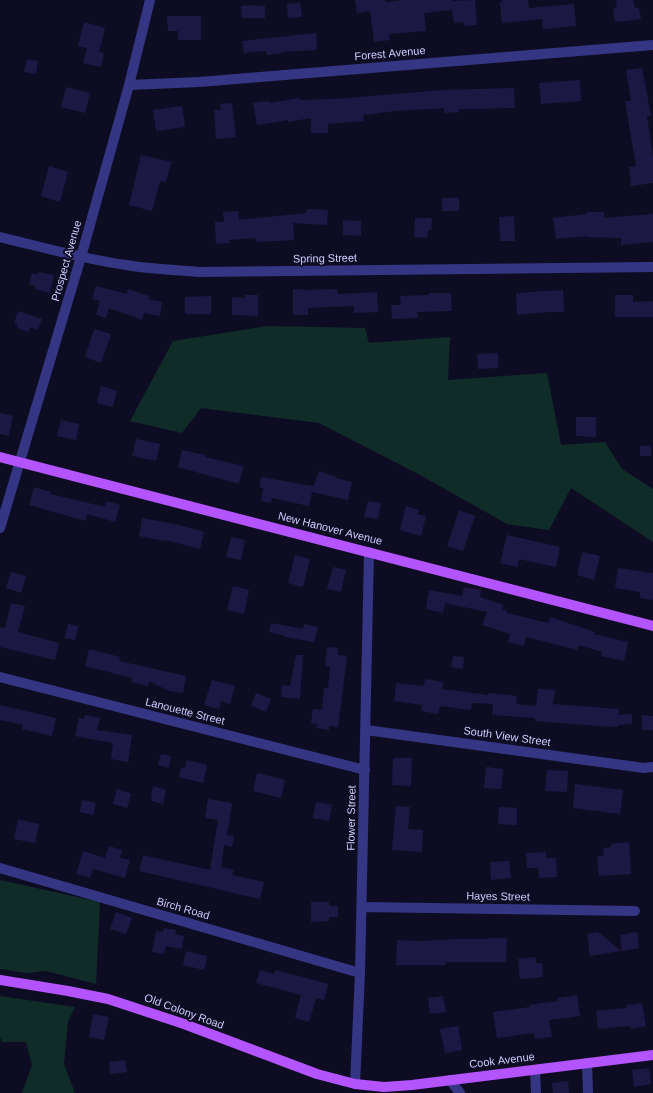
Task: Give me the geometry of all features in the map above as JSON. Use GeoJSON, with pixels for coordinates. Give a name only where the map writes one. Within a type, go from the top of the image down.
{"type":"FeatureCollection","features":[{"type":"Feature","properties":{"kind":"main road","name":"New Hanover Avenue"},"geometry":{"type":"LineString","coordinates":[[0,457],[653,626]]}},
{"type":"Feature","properties":{"kind":"main road","name":"Old Colony Road"},"geometry":{"type":"LineString","coordinates":[[0,980],[108,999],[184,1024],[317,1074],[355,1084]]}},
{"type":"Feature","properties":{"kind":"main road","name":"Cook Avenue"},"geometry":{"type":"LineString","coordinates":[[355,1084],[384,1086],[412,1085],[653,1055]]}},
{"type":"Feature","properties":{"kind":"street","name":"Prospect Avenue"},"geometry":{"type":"LineString","coordinates":[[0,528],[81,257],[129,85],[150,0]]}},
{"type":"Feature","properties":{"kind":"street","name":"Forest Avenue"},"geometry":{"type":"LineString","coordinates":[[129,85],[199,82],[653,45]]}},
{"type":"Feature","properties":{"kind":"street","name":"Spring Street"},"geometry":{"type":"LineString","coordinates":[[0,237],[81,257],[140,267],[199,272],[653,267]]}},
{"type":"Feature","properties":{"kind":"street","name":"Flower Street"},"geometry":{"type":"LineString","coordinates":[[355,1084],[362,907],[369,552]]}},
{"type":"Feature","properties":{"kind":"street","name":"Lanouette Street"},"geometry":{"type":"LineString","coordinates":[[0,677],[365,770]]}},
{"type":"Feature","properties":{"kind":"street","name":"South View Street"},"geometry":{"type":"LineString","coordinates":[[366,730],[649,768]]}},
{"type":"Feature","properties":{"kind":"street","name":"Birch Road"},"geometry":{"type":"LineString","coordinates":[[0,868],[360,973]]}},
{"type":"Feature","properties":{"kind":"street","name":"Hayes Street"},"geometry":{"type":"LineString","coordinates":[[362,907],[635,911]]}},
{"type":"Feature","properties":{"kind":"street"},"geometry":{"type":"LineString","coordinates":[[587,1063],[588,1093]]}},
{"type":"Feature","properties":{"kind":"street"},"geometry":{"type":"LineString","coordinates":[[535,1070],[536,1093]]}},
{"type":"Feature","properties":{"kind":"street"},"geometry":{"type":"LineString","coordinates":[[450,1080],[460,1093]]}},
{"type":"Feature","properties":{"kind":"green space"},"geometry":{"type":"Polygon","coordinates":[[[268,326],[365,328],[369,343],[450,337],[448,380],[547,373],[561,445],[605,442],[622,469],[653,489],[653,542],[571,488],[549,530],[507,524],[422,476],[319,423],[201,408],[182,433],[130,421],[173,341],[268,326]]]}},
{"type":"Feature","properties":{"kind":"green space"},"geometry":{"type":"Polygon","coordinates":[[[0,880],[100,902],[96,984],[46,971],[26,973],[0,969],[0,880]]]}},
{"type":"Feature","properties":{"kind":"green space"},"geometry":{"type":"Polygon","coordinates":[[[0,996],[75,1007],[68,1021],[64,1064],[75,1093],[22,1093],[32,1065],[26,1042],[2,1042],[0,1037],[0,996]]]}},
{"type":"Feature","properties":{"kind":"building"},"geometry":{"type":"Polygon","coordinates":[[[355,0],[385,0],[386,2],[403,0],[475,0],[477,25],[464,26],[464,22],[454,23],[452,10],[424,13],[426,31],[389,34],[390,40],[374,42],[370,11],[357,13],[355,0]]]}},
{"type":"Feature","properties":{"kind":"building"},"geometry":{"type":"Polygon","coordinates":[[[502,0],[528,0],[529,8],[574,4],[576,26],[543,29],[542,19],[502,23],[500,2],[502,2],[502,0]]]}},
{"type":"Feature","properties":{"kind":"building"},"geometry":{"type":"Polygon","coordinates":[[[616,0],[633,0],[635,8],[639,8],[641,19],[615,22],[613,8],[617,7],[616,0]]]}},
{"type":"Feature","properties":{"kind":"building"},"geometry":{"type":"Polygon","coordinates":[[[300,3],[302,17],[288,18],[287,4],[300,3]]]}},
{"type":"Feature","properties":{"kind":"building"},"geometry":{"type":"Polygon","coordinates":[[[241,6],[265,6],[265,18],[242,18],[241,6]]]}},
{"type":"Feature","properties":{"kind":"building"},"geometry":{"type":"Polygon","coordinates":[[[167,16],[201,16],[201,40],[178,40],[178,31],[168,31],[167,16]]]}},
{"type":"Feature","properties":{"kind":"building"},"geometry":{"type":"Polygon","coordinates":[[[84,22],[105,28],[99,52],[104,53],[101,67],[83,63],[87,48],[78,46],[84,22]]]}},
{"type":"Feature","properties":{"kind":"building"},"geometry":{"type":"Polygon","coordinates":[[[316,33],[317,50],[283,52],[266,55],[266,51],[244,53],[242,41],[316,33]]]}},
{"type":"Feature","properties":{"kind":"building"},"geometry":{"type":"Polygon","coordinates":[[[27,59],[38,61],[36,74],[24,72],[27,59]]]}},
{"type":"Feature","properties":{"kind":"building"},"geometry":{"type":"Polygon","coordinates":[[[642,68],[651,116],[647,116],[653,157],[653,183],[631,186],[629,167],[636,166],[625,101],[631,101],[626,70],[642,68]]]}},
{"type":"Feature","properties":{"kind":"building"},"geometry":{"type":"Polygon","coordinates":[[[580,80],[581,101],[541,104],[539,83],[580,80]]]}},
{"type":"Feature","properties":{"kind":"building"},"geometry":{"type":"Polygon","coordinates":[[[66,87],[90,93],[85,113],[61,107],[66,87]]]}},
{"type":"Feature","properties":{"kind":"building"},"geometry":{"type":"Polygon","coordinates":[[[514,88],[515,108],[459,109],[459,112],[444,113],[444,108],[395,111],[363,115],[364,121],[328,124],[328,133],[311,133],[311,118],[257,125],[253,103],[269,101],[269,103],[299,98],[300,100],[335,99],[443,90],[514,88]]]}},
{"type":"Feature","properties":{"kind":"building"},"geometry":{"type":"Polygon","coordinates":[[[232,103],[236,137],[216,139],[214,110],[221,110],[220,104],[232,103]]]}},
{"type":"Feature","properties":{"kind":"building"},"geometry":{"type":"Polygon","coordinates":[[[182,106],[185,127],[156,131],[153,110],[182,106]]]}},
{"type":"Feature","properties":{"kind":"building"},"geometry":{"type":"Polygon","coordinates":[[[141,155],[171,162],[166,182],[160,181],[152,211],[129,205],[141,155]]]}},
{"type":"Feature","properties":{"kind":"building"},"geometry":{"type":"Polygon","coordinates":[[[49,166],[68,172],[60,202],[41,196],[49,166]]]}},
{"type":"Feature","properties":{"kind":"building"},"geometry":{"type":"Polygon","coordinates":[[[442,198],[459,198],[459,211],[442,211],[442,198]]]}},
{"type":"Feature","properties":{"kind":"building"},"geometry":{"type":"Polygon","coordinates":[[[307,209],[328,210],[327,225],[293,223],[294,240],[256,242],[256,238],[229,240],[230,243],[216,244],[215,222],[224,222],[223,212],[238,211],[239,220],[306,213],[307,209]]]}},
{"type":"Feature","properties":{"kind":"building"},"geometry":{"type":"Polygon","coordinates":[[[587,212],[604,212],[604,218],[653,214],[653,242],[621,245],[621,238],[586,236],[556,239],[553,218],[587,214],[587,212]]]}},
{"type":"Feature","properties":{"kind":"building"},"geometry":{"type":"Polygon","coordinates":[[[514,216],[515,241],[500,241],[499,217],[514,216]]]}},
{"type":"Feature","properties":{"kind":"building"},"geometry":{"type":"Polygon","coordinates":[[[415,218],[432,218],[431,230],[428,230],[427,238],[414,237],[415,218]]]}},
{"type":"Feature","properties":{"kind":"building"},"geometry":{"type":"Polygon","coordinates":[[[343,220],[361,221],[361,236],[343,235],[343,220]]]}},
{"type":"Feature","properties":{"kind":"building"},"geometry":{"type":"Polygon","coordinates":[[[38,272],[54,275],[50,293],[35,289],[35,286],[29,285],[32,273],[38,275],[38,272]]]}},
{"type":"Feature","properties":{"kind":"building"},"geometry":{"type":"Polygon","coordinates":[[[96,286],[127,294],[128,289],[149,296],[148,299],[162,302],[160,316],[144,313],[142,320],[109,308],[106,318],[96,315],[100,301],[92,299],[96,286]]]}},
{"type":"Feature","properties":{"kind":"building"},"geometry":{"type":"Polygon","coordinates":[[[293,289],[337,289],[338,294],[377,292],[378,312],[354,313],[354,306],[308,308],[308,315],[293,315],[293,289]]]}},
{"type":"Feature","properties":{"kind":"building"},"geometry":{"type":"Polygon","coordinates":[[[563,290],[564,312],[517,315],[516,293],[563,290]]]}},
{"type":"Feature","properties":{"kind":"building"},"geometry":{"type":"Polygon","coordinates":[[[429,293],[451,293],[452,311],[417,312],[418,318],[392,319],[391,305],[401,305],[400,296],[429,295],[429,293]]]}},
{"type":"Feature","properties":{"kind":"building"},"geometry":{"type":"Polygon","coordinates":[[[245,295],[258,295],[258,316],[232,315],[232,297],[245,298],[245,295]]]}},
{"type":"Feature","properties":{"kind":"building"},"geometry":{"type":"Polygon","coordinates":[[[615,295],[633,295],[633,302],[653,301],[653,317],[615,317],[615,295]]]}},
{"type":"Feature","properties":{"kind":"building"},"geometry":{"type":"Polygon","coordinates":[[[211,296],[211,314],[185,314],[185,297],[211,296]]]}},
{"type":"Feature","properties":{"kind":"building"},"geometry":{"type":"Polygon","coordinates":[[[18,311],[42,319],[38,330],[30,327],[29,332],[17,328],[18,325],[14,323],[18,311]]]}},
{"type":"Feature","properties":{"kind":"building"},"geometry":{"type":"Polygon","coordinates":[[[94,329],[111,334],[101,363],[85,357],[94,329]]]}},
{"type":"Feature","properties":{"kind":"building"},"geometry":{"type":"Polygon","coordinates":[[[498,353],[498,368],[478,369],[477,354],[498,353]]]}},
{"type":"Feature","properties":{"kind":"building"},"geometry":{"type":"Polygon","coordinates":[[[101,386],[117,391],[113,407],[97,403],[101,386]]]}},
{"type":"Feature","properties":{"kind":"building"},"geometry":{"type":"Polygon","coordinates":[[[0,413],[13,416],[9,436],[0,434],[0,413]]]}},
{"type":"Feature","properties":{"kind":"building"},"geometry":{"type":"Polygon","coordinates":[[[576,417],[596,417],[596,437],[576,436],[576,417]]]}},
{"type":"Feature","properties":{"kind":"building"},"geometry":{"type":"Polygon","coordinates":[[[61,420],[79,424],[76,440],[57,436],[61,420]]]}},
{"type":"Feature","properties":{"kind":"building"},"geometry":{"type":"Polygon","coordinates":[[[136,439],[160,444],[156,461],[132,456],[136,439]]]}},
{"type":"Feature","properties":{"kind":"building"},"geometry":{"type":"Polygon","coordinates":[[[640,446],[651,446],[651,456],[640,456],[640,446]]]}},
{"type":"Feature","properties":{"kind":"building"},"geometry":{"type":"Polygon","coordinates":[[[182,450],[243,466],[239,484],[178,467],[182,450]]]}},
{"type":"Feature","properties":{"kind":"building"},"geometry":{"type":"Polygon","coordinates":[[[319,471],[336,478],[352,482],[348,500],[312,492],[309,506],[272,498],[271,503],[261,501],[263,488],[259,487],[261,477],[313,486],[312,490],[319,471]]]}},
{"type":"Feature","properties":{"kind":"building"},"geometry":{"type":"Polygon","coordinates":[[[34,487],[51,492],[50,494],[105,507],[106,501],[120,505],[115,522],[87,514],[86,521],[29,505],[34,487]]]}},
{"type":"Feature","properties":{"kind":"building"},"geometry":{"type":"Polygon","coordinates":[[[368,501],[381,503],[378,519],[364,517],[368,501]]]}},
{"type":"Feature","properties":{"kind":"building"},"geometry":{"type":"Polygon","coordinates":[[[406,506],[419,510],[417,514],[426,516],[421,536],[400,530],[406,506]]]}},
{"type":"Feature","properties":{"kind":"building"},"geometry":{"type":"Polygon","coordinates":[[[459,510],[475,516],[463,551],[447,546],[459,510]]]}},
{"type":"Feature","properties":{"kind":"building"},"geometry":{"type":"Polygon","coordinates":[[[142,518],[179,525],[204,532],[200,549],[166,540],[139,536],[142,518]]]}},
{"type":"Feature","properties":{"kind":"building"},"geometry":{"type":"Polygon","coordinates":[[[507,535],[560,547],[556,567],[519,559],[517,567],[500,563],[507,535]]]}},
{"type":"Feature","properties":{"kind":"building"},"geometry":{"type":"Polygon","coordinates":[[[231,537],[245,540],[241,560],[226,557],[231,537]]]}},
{"type":"Feature","properties":{"kind":"building"},"geometry":{"type":"Polygon","coordinates":[[[582,552],[600,556],[594,580],[577,575],[582,552]]]}},
{"type":"Feature","properties":{"kind":"building"},"geometry":{"type":"Polygon","coordinates":[[[295,555],[310,559],[303,587],[288,583],[295,555]]]}},
{"type":"Feature","properties":{"kind":"building"},"geometry":{"type":"Polygon","coordinates":[[[333,567],[346,570],[341,592],[327,589],[333,567]]]}},
{"type":"Feature","properties":{"kind":"building"},"geometry":{"type":"Polygon","coordinates":[[[618,568],[653,573],[653,600],[640,598],[640,592],[615,588],[618,568]]]}},
{"type":"Feature","properties":{"kind":"building"},"geometry":{"type":"Polygon","coordinates":[[[11,572],[26,576],[21,593],[6,588],[11,572]]]}},
{"type":"Feature","properties":{"kind":"building"},"geometry":{"type":"Polygon","coordinates":[[[233,586],[249,590],[244,614],[227,610],[233,586]]]}},
{"type":"Feature","properties":{"kind":"building"},"geometry":{"type":"Polygon","coordinates":[[[464,587],[481,590],[480,597],[504,605],[502,609],[507,611],[507,613],[548,623],[550,617],[595,632],[594,634],[628,642],[624,661],[601,656],[602,652],[579,645],[577,650],[526,637],[524,646],[508,642],[510,634],[482,625],[487,612],[445,603],[443,613],[426,609],[429,590],[462,596],[464,587]]]}},
{"type":"Feature","properties":{"kind":"building"},"geometry":{"type":"Polygon","coordinates":[[[11,603],[25,606],[18,632],[59,643],[55,660],[0,647],[0,627],[5,628],[11,603]]]}},
{"type":"Feature","properties":{"kind":"building"},"geometry":{"type":"Polygon","coordinates":[[[271,623],[303,629],[304,624],[318,627],[314,642],[285,637],[269,632],[271,623]]]}},
{"type":"Feature","properties":{"kind":"building"},"geometry":{"type":"Polygon","coordinates":[[[68,624],[78,626],[75,640],[65,638],[68,624]]]}},
{"type":"Feature","properties":{"kind":"building"},"geometry":{"type":"Polygon","coordinates":[[[327,647],[338,648],[338,655],[347,656],[338,727],[329,726],[329,730],[316,728],[317,724],[311,723],[313,709],[322,710],[324,688],[328,688],[330,666],[325,666],[327,647]]]}},
{"type":"Feature","properties":{"kind":"building"},"geometry":{"type":"Polygon","coordinates":[[[89,649],[120,657],[119,661],[186,676],[183,693],[169,691],[149,681],[148,686],[131,682],[132,678],[85,666],[89,649]]]}},
{"type":"Feature","properties":{"kind":"building"},"geometry":{"type":"Polygon","coordinates":[[[296,655],[303,655],[300,699],[281,697],[282,685],[290,686],[296,655]]]}},
{"type":"Feature","properties":{"kind":"building"},"geometry":{"type":"Polygon","coordinates":[[[453,656],[464,657],[463,669],[451,667],[453,656]]]}},
{"type":"Feature","properties":{"kind":"building"},"geometry":{"type":"Polygon","coordinates":[[[425,679],[443,682],[442,689],[488,695],[488,693],[517,696],[516,704],[536,706],[538,689],[555,690],[553,704],[619,709],[618,715],[632,714],[632,724],[618,725],[617,727],[600,726],[535,721],[535,718],[492,715],[493,704],[472,703],[471,710],[440,706],[438,714],[421,711],[422,705],[394,701],[396,683],[424,686],[425,679]]]}},
{"type":"Feature","properties":{"kind":"building"},"geometry":{"type":"Polygon","coordinates":[[[212,680],[235,686],[230,704],[221,701],[219,709],[204,705],[212,680]]]}},
{"type":"Feature","properties":{"kind":"building"},"geometry":{"type":"Polygon","coordinates":[[[256,693],[271,699],[266,712],[251,706],[256,693]]]}},
{"type":"Feature","properties":{"kind":"building"},"geometry":{"type":"Polygon","coordinates":[[[0,705],[56,718],[52,736],[22,729],[23,725],[0,720],[0,705]]]}},
{"type":"Feature","properties":{"kind":"building"},"geometry":{"type":"Polygon","coordinates":[[[85,715],[100,718],[97,730],[132,735],[128,762],[111,759],[113,743],[75,736],[79,718],[84,719],[85,715]]]}},
{"type":"Feature","properties":{"kind":"building"},"geometry":{"type":"Polygon","coordinates":[[[642,715],[653,716],[653,730],[642,730],[642,715]]]}},
{"type":"Feature","properties":{"kind":"building"},"geometry":{"type":"Polygon","coordinates":[[[161,754],[171,756],[169,768],[158,765],[161,754]]]}},
{"type":"Feature","properties":{"kind":"building"},"geometry":{"type":"Polygon","coordinates":[[[393,758],[412,758],[411,786],[392,785],[393,758]]]}},
{"type":"Feature","properties":{"kind":"building"},"geometry":{"type":"Polygon","coordinates":[[[187,760],[207,765],[203,783],[179,777],[181,767],[185,768],[187,760]]]}},
{"type":"Feature","properties":{"kind":"building"},"geometry":{"type":"Polygon","coordinates":[[[486,767],[503,769],[501,789],[484,788],[486,767]]]}},
{"type":"Feature","properties":{"kind":"building"},"geometry":{"type":"Polygon","coordinates":[[[547,770],[568,771],[567,792],[545,791],[547,770]]]}},
{"type":"Feature","properties":{"kind":"building"},"geometry":{"type":"Polygon","coordinates":[[[257,773],[285,780],[281,798],[253,791],[257,773]]]}},
{"type":"Feature","properties":{"kind":"building"},"geometry":{"type":"Polygon","coordinates":[[[575,784],[623,790],[620,814],[573,808],[575,784]]]}},
{"type":"Feature","properties":{"kind":"building"},"geometry":{"type":"Polygon","coordinates":[[[153,786],[166,790],[163,804],[152,801],[151,796],[153,786]]]}},
{"type":"Feature","properties":{"kind":"building"},"geometry":{"type":"Polygon","coordinates":[[[117,789],[131,794],[127,808],[113,804],[117,789]]]}},
{"type":"Feature","properties":{"kind":"building"},"geometry":{"type":"Polygon","coordinates":[[[208,799],[232,803],[227,835],[234,836],[232,847],[224,845],[221,867],[234,870],[232,875],[264,882],[260,899],[139,871],[143,855],[210,870],[218,820],[205,818],[208,799]]]}},
{"type":"Feature","properties":{"kind":"building"},"geometry":{"type":"Polygon","coordinates":[[[82,800],[96,803],[93,815],[80,812],[82,800]]]}},
{"type":"Feature","properties":{"kind":"building"},"geometry":{"type":"Polygon","coordinates":[[[316,802],[332,805],[329,821],[313,818],[316,802]]]}},
{"type":"Feature","properties":{"kind":"building"},"geometry":{"type":"Polygon","coordinates":[[[396,806],[410,807],[408,829],[423,830],[422,852],[392,850],[396,806]]]}},
{"type":"Feature","properties":{"kind":"building"},"geometry":{"type":"Polygon","coordinates":[[[499,807],[517,808],[517,825],[498,824],[499,807]]]}},
{"type":"Feature","properties":{"kind":"building"},"geometry":{"type":"Polygon","coordinates":[[[18,819],[39,824],[35,843],[14,839],[18,819]]]}},
{"type":"Feature","properties":{"kind":"building"},"geometry":{"type":"Polygon","coordinates":[[[629,842],[631,874],[599,876],[597,856],[604,856],[603,848],[611,847],[611,844],[629,842]]]}},
{"type":"Feature","properties":{"kind":"building"},"geometry":{"type":"Polygon","coordinates":[[[109,846],[122,850],[120,858],[130,860],[125,878],[93,869],[90,878],[76,874],[83,851],[105,858],[109,846]]]}},
{"type":"Feature","properties":{"kind":"building"},"geometry":{"type":"Polygon","coordinates":[[[546,852],[546,858],[556,858],[557,877],[539,878],[538,868],[527,868],[526,853],[546,852]]]}},
{"type":"Feature","properties":{"kind":"building"},"geometry":{"type":"Polygon","coordinates":[[[509,861],[511,878],[491,880],[490,862],[509,861]]]}},
{"type":"Feature","properties":{"kind":"building"},"geometry":{"type":"Polygon","coordinates":[[[311,902],[329,902],[329,906],[338,906],[338,917],[329,917],[329,921],[311,922],[311,902]]]}},
{"type":"Feature","properties":{"kind":"building"},"geometry":{"type":"Polygon","coordinates":[[[116,912],[132,918],[126,934],[110,929],[116,912]]]}},
{"type":"Feature","properties":{"kind":"building"},"geometry":{"type":"Polygon","coordinates":[[[164,928],[176,930],[175,934],[184,936],[182,949],[166,946],[164,954],[152,952],[156,931],[163,932],[164,928]]]}},
{"type":"Feature","properties":{"kind":"building"},"geometry":{"type":"Polygon","coordinates":[[[598,932],[621,951],[590,956],[587,934],[598,932]]]}},
{"type":"Feature","properties":{"kind":"building"},"geometry":{"type":"Polygon","coordinates":[[[637,932],[639,948],[622,951],[620,935],[637,932]]]}},
{"type":"Feature","properties":{"kind":"building"},"geometry":{"type":"Polygon","coordinates":[[[507,938],[506,962],[446,962],[446,965],[396,965],[397,940],[420,941],[507,938]]]}},
{"type":"Feature","properties":{"kind":"building"},"geometry":{"type":"Polygon","coordinates":[[[186,951],[207,956],[204,970],[183,965],[186,951]]]}},
{"type":"Feature","properties":{"kind":"building"},"geometry":{"type":"Polygon","coordinates":[[[536,957],[536,963],[542,963],[543,977],[520,979],[518,959],[536,957]]]}},
{"type":"Feature","properties":{"kind":"building"},"geometry":{"type":"Polygon","coordinates":[[[260,970],[274,974],[275,970],[328,984],[324,1000],[316,998],[309,1022],[295,1018],[301,995],[256,983],[260,970]]]}},
{"type":"Feature","properties":{"kind":"building"},"geometry":{"type":"Polygon","coordinates":[[[577,995],[580,1016],[549,1020],[552,1037],[535,1039],[534,1033],[497,1038],[493,1012],[530,1007],[529,1005],[558,1001],[557,998],[577,995]]]}},
{"type":"Feature","properties":{"kind":"building"},"geometry":{"type":"Polygon","coordinates":[[[443,996],[446,1012],[430,1014],[428,998],[443,996]]]}},
{"type":"Feature","properties":{"kind":"building"},"geometry":{"type":"Polygon","coordinates":[[[642,1003],[646,1026],[631,1029],[630,1026],[598,1029],[596,1011],[627,1008],[627,1005],[642,1003]]]}},
{"type":"Feature","properties":{"kind":"building"},"geometry":{"type":"Polygon","coordinates":[[[93,1014],[109,1017],[104,1040],[89,1037],[93,1014]]]}},
{"type":"Feature","properties":{"kind":"building"},"geometry":{"type":"Polygon","coordinates":[[[458,1026],[462,1050],[445,1053],[440,1029],[458,1026]]]}},
{"type":"Feature","properties":{"kind":"building"},"geometry":{"type":"Polygon","coordinates":[[[125,1060],[127,1072],[110,1074],[109,1062],[125,1060]]]}},
{"type":"Feature","properties":{"kind":"building"},"geometry":{"type":"Polygon","coordinates":[[[649,1068],[651,1084],[634,1087],[632,1070],[649,1068]]]}},
{"type":"Feature","properties":{"kind":"building"},"geometry":{"type":"Polygon","coordinates":[[[568,1081],[569,1093],[553,1093],[552,1083],[568,1081]]]}}]}
